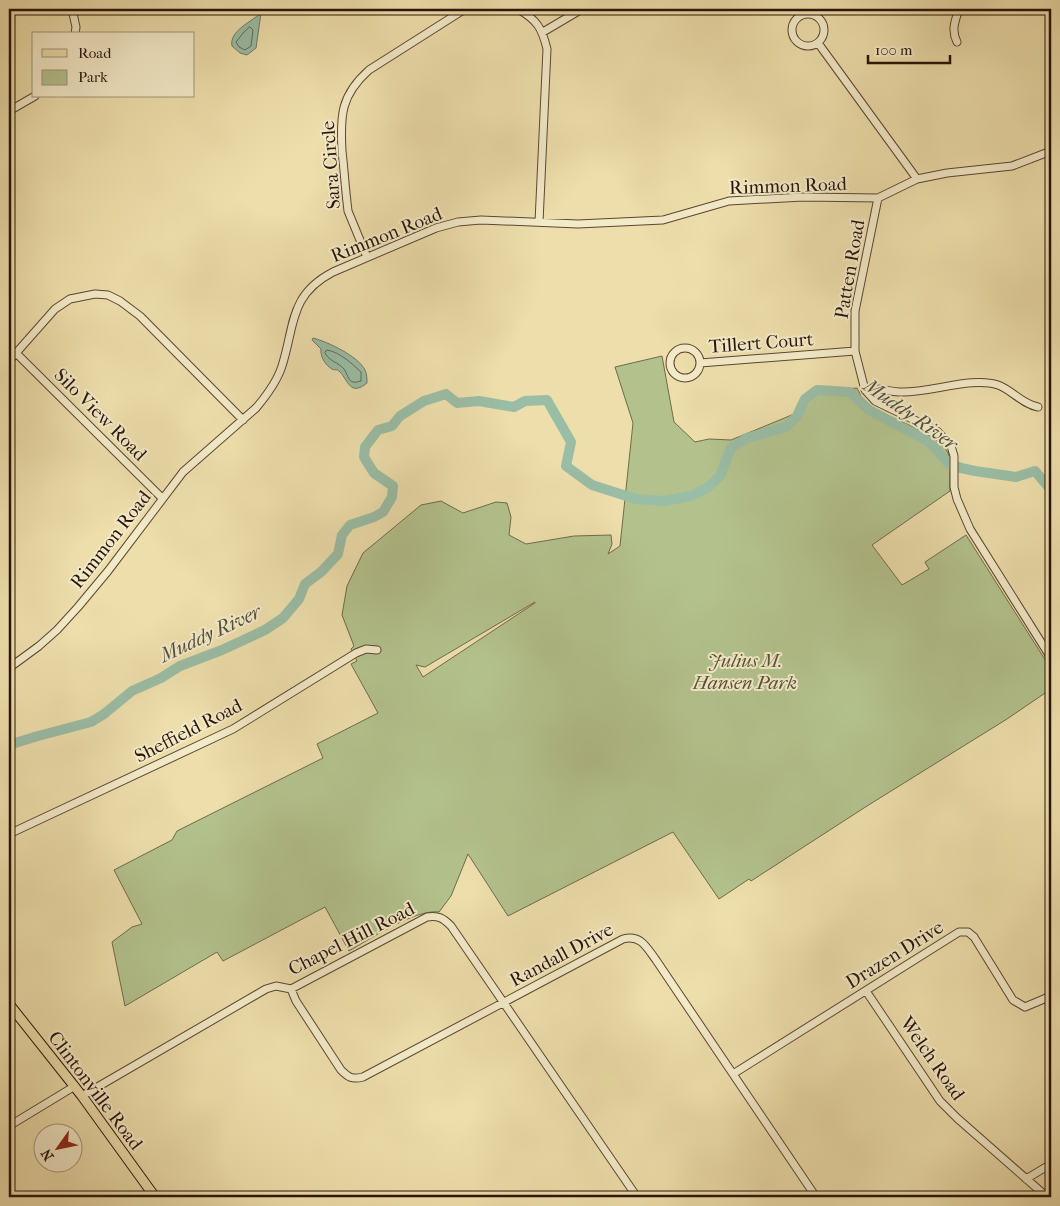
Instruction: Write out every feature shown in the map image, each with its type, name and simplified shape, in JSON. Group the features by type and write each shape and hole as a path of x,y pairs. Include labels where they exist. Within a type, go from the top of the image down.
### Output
{"main road":[{"name":"Clintonville Road","path":"9,1004 82,1096 155,1197"}],"street":[{"path":"72,9 75,32"},
{"name":"Sara Circle","path":"367,257 346,202 340,126 344,102 358,80 369,70 465,9"},
{"path":"518,9 536,23 543,32 547,49 548,64 539,222"},
{"path":"543,32 582,9"},
{"path":"957,42 953,27 959,9"},
{"path":"804,14 811,14 821,20 824,26 824,33 818,43 807,46 796,41 792,29 798,17 804,14"},
{"path":"818,43 917,179"},
{"path":"9,111 32,98"},
{"name":"Rimmon Road","path":"9,668 39,646 78,607 108,571 183,472 256,408 276,382 282,366 294,315 300,301 309,288 322,278 436,228 458,222 481,220 578,224 663,220 729,202 803,197 878,198 917,179 947,173 1012,166 1051,152"},
{"name":"Patten Road","path":"865,390 854,351 855,312 878,198"},
{"path":"9,361 55,309 70,299 95,294 108,295 120,300 140,316 243,420"},
{"name":"Tillert Court","path":"682,348 688,348 696,353 700,363 698,372 685,379 676,376 670,368 674,353 682,348"},
{"name":"Tillert Court","path":"700,363 854,351"},
{"name":"Silo View Road","path":"16,354 162,498"},
{"path":"865,390 877,388 899,392 919,391 978,383 996,385 1008,390 1030,406 1038,407"},
{"path":"865,390 875,401 937,431 951,446 954,456 957,499 970,529 1051,658"},
{"name":"Sheffield Road","path":"9,834 233,729 356,653 366,649 377,650"},
{"name":"Chapel Hill Road","path":"82,1096 266,989 276,986 290,988 427,917 436,916 451,926 637,1197"},
{"name":"Drazen Drive","path":"733,1074 959,932 968,932 974,937 1013,1000 1025,1006 1051,996"},
{"name":"Randall Drive","path":"290,988 296,1001 341,1070 347,1076 355,1079 363,1077 624,939 637,939 646,946 816,1197"},
{"name":"Welch Road","path":"866,990 940,1101 956,1118 1047,1197"},
{"path":"9,1126 74,1086"},
{"path":"1026,1179 1051,1164"}],"green space":[{"name":"Julius M. Hansen Park","path":"662,356 674,422 695,442 709,439 731,440 787,417 798,412 812,392 857,388 863,400 869,406 935,439 948,453 950,491 872,545 902,585 929,569 925,562 966,535 1051,669 1051,689 1007,719 751,881 749,879 719,899 673,832 508,916 468,854 451,896 439,912 429,912 406,920 349,951 325,907 223,961 217,952 125,1006 112,942 132,927 142,924 114,870 172,840 177,831 323,758 317,744 378,713 351,664 357,661 351,649 354,646 342,615 347,586 363,553 421,505 441,501 463,513 496,502 507,503 511,517 509,535 526,544 574,536 611,535 612,544 608,554 620,546 633,423 615,367","holes":["535,603 423,677 416,665 425,667"]}],"water":[{"path":"261,13 256,48 247,55 240,53 232,46 234,36 237,31"},
{"path":"313,338 334,346 356,360 365,370 367,383 357,388 350,386 338,370 332,369 325,363 321,355 321,349 312,340"}],"waterway":[{"name":"Muddy River","path":"9,747 15,743 91,722 132,691 161,678 180,666 222,650 265,630 283,618 299,599 305,584 321,572 338,554 342,535 350,525 383,512 392,497 393,486 374,473 364,457 365,447 378,430 392,426 400,416 424,401 446,394 457,403 479,401 514,407 525,401 547,400 571,442 566,466 592,485 636,499 664,501 691,496 707,488 720,476 731,448 747,438 786,427 797,416 805,399 817,390 850,392 869,410 928,441 948,463 975,471 1016,477 1035,471 1051,490"}]}
